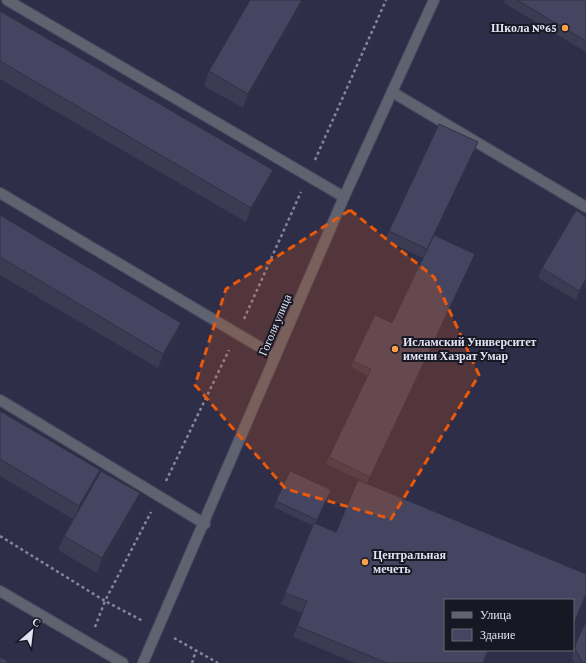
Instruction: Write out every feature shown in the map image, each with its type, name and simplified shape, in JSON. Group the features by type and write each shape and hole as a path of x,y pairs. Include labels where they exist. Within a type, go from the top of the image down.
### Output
{"street":[{"path":"7,0 344,197"},
{"name":"Гоголя улица","path":"143,663 205,524 275,356 344,197 387,107 392,92 434,0"},
{"path":"392,92 586,207"},
{"path":"0,193 275,356"},
{"path":"0,400 205,524"},
{"path":"0,591 123,663"}],"path":[{"path":"192,663 196,650"}],"highlighted area":[{"path":"350,210 434,277 479,375 391,519 286,489 195,385 226,289"}],"building":[{"path":"250,0 302,0 248,94 209,71"},
{"name":"Школа №65","path":"517,0 586,0 586,41"},
{"path":"0,11 273,170 251,208 0,61"},
{"path":"439,124 478,142 427,249 389,231"},
{"path":"576,210 586,217 586,279 579,291 542,268"},
{"path":"0,215 181,323 163,354 0,257"},
{"name":"Исламский Университет имени Хазрат Умар","path":"434,235 475,254 370,477 329,457 371,369 353,361 375,315 392,323"},
{"path":"0,411 100,470 79,506 0,459"},
{"path":"101,471 140,493 102,558 64,536"},
{"path":"290,471 331,490 317,520 276,501"},
{"path":"358,480 586,574 586,594 574,624 574,599 444,599 444,651 488,651 483,663 387,663 297,626 307,601 285,593 314,523 336,532"},
{"path":"586,621 586,663 583,663 575,649 576,643"},
{"path":"0,657 10,663 0,663"}],"place":[{"name":"Школа №65","path":"565,28"},
{"name":"Исламский Университет имени Хазрат Умар","path":"395,349"},
{"name":"Центральная мечеть","path":"365,562"}]}
